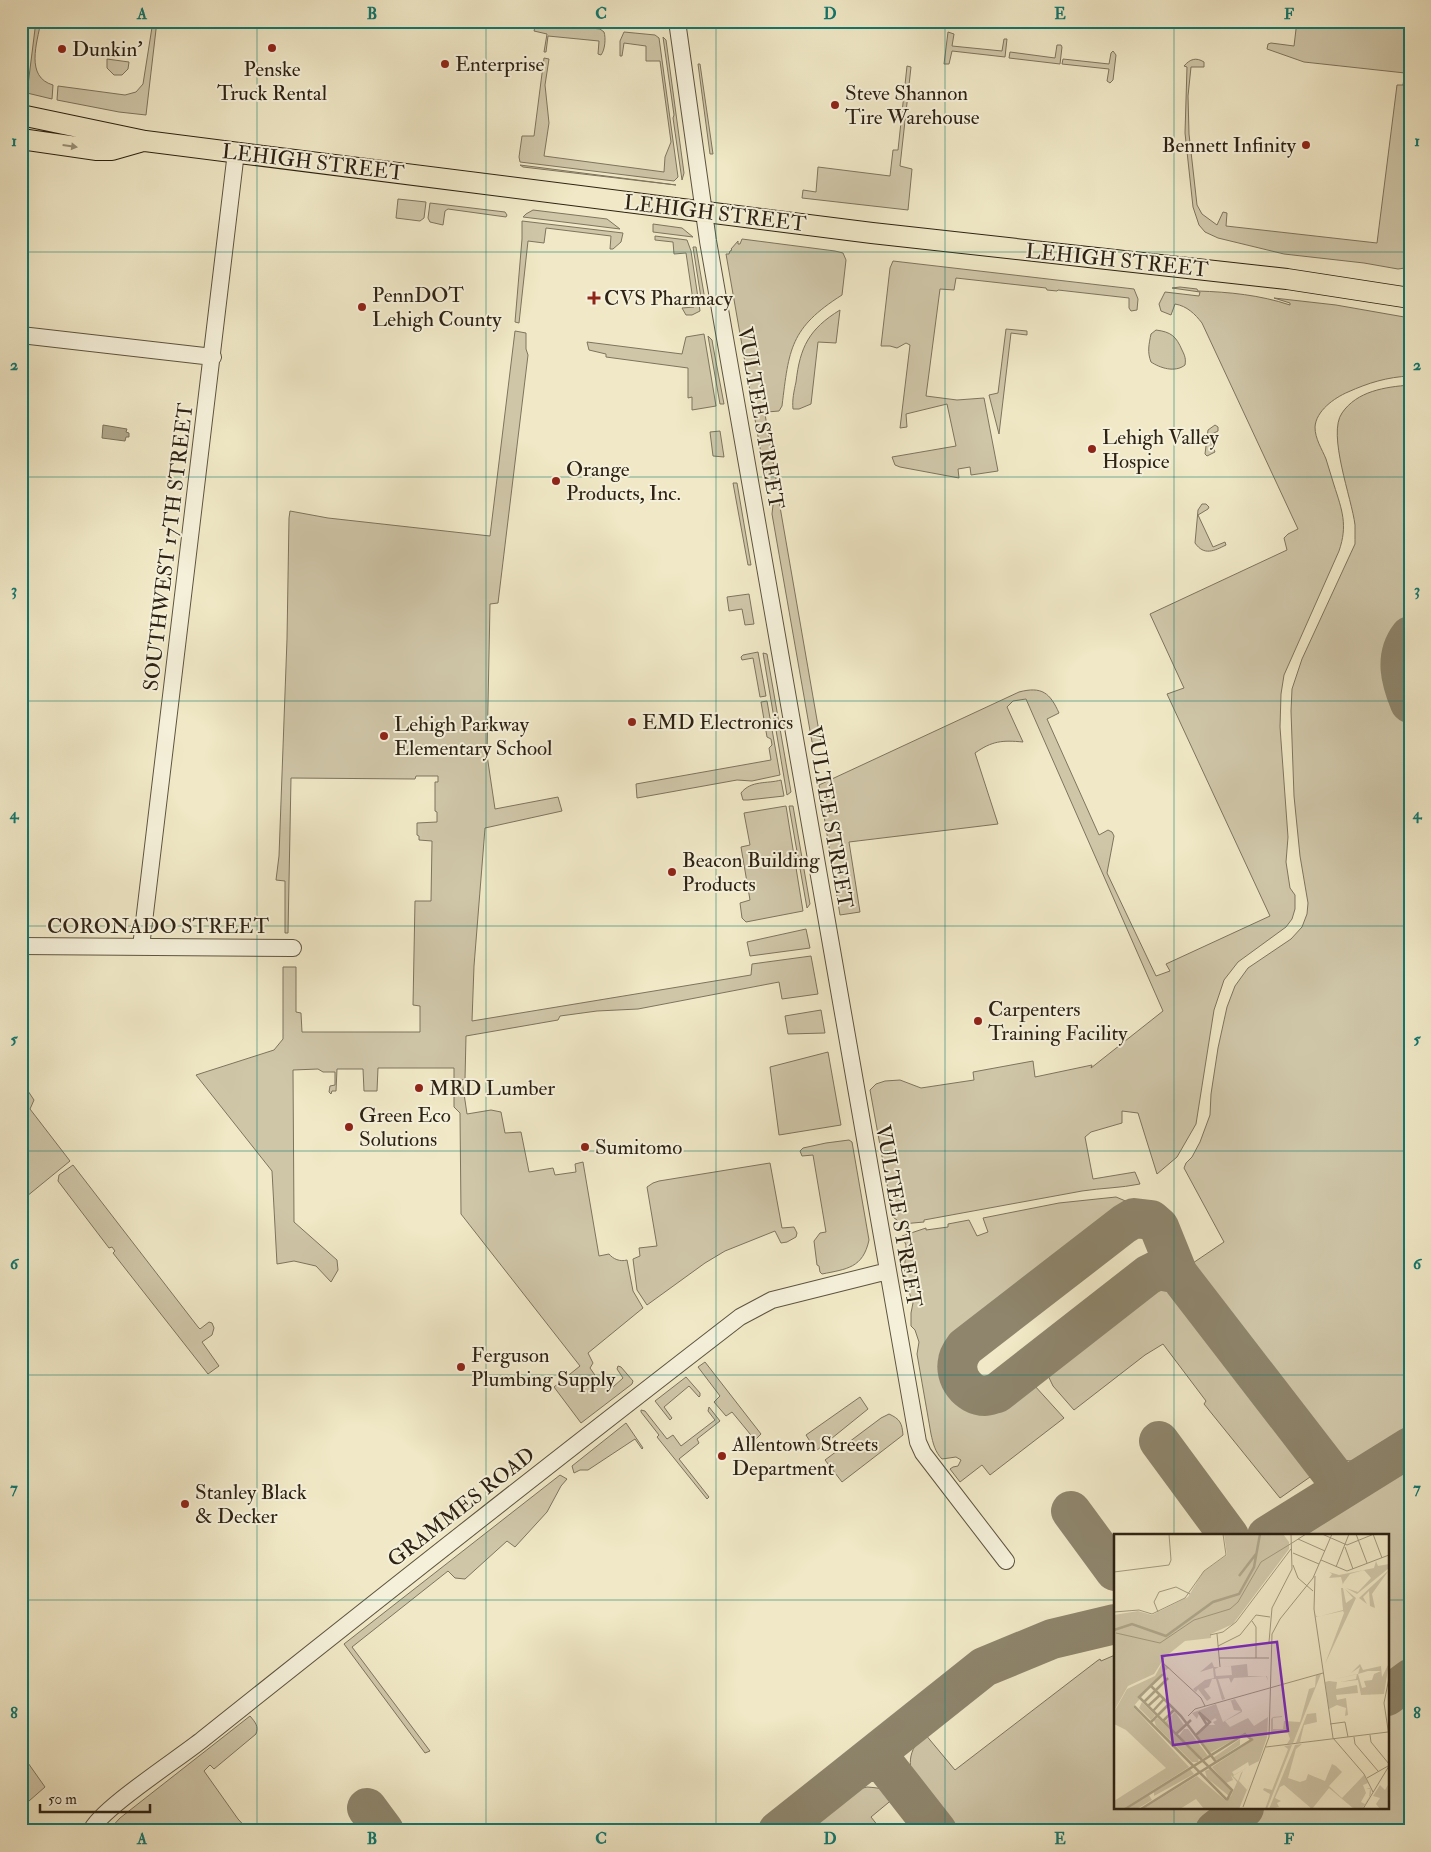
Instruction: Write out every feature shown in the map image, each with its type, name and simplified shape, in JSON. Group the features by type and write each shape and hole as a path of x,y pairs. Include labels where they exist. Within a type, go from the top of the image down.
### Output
{"main road":[{"name":"LEHIGH STREET","path":"21,115 145,141 872,233 1286,279 1410,298"},
{"path":"21,139 97,150 112,150 145,141"}],"street":[{"name":"VULTEE STREET","path":"677,21 703,212 918,1442 923,1453 1006,1561"},
{"name":"SOUTHWEST 17TH STREET","path":"141,947 236,152"},
{"path":"21,335 212,357"},
{"name":"CORONADO STREET","path":"21,946 294,948"},
{"name":"GRAMMES ROAD","path":"90,1831 93,1824 123,1799 183,1756 473,1524 740,1317 758,1306 779,1298 888,1271"}],"shaded area":[{"path":"36,21 41,21 35,58 36,67 44,81 53,85 52,99 27,93"},
{"path":"153,21 157,21 146,115 119,112 57,100 58,86 125,95 136,92 143,84"},
{"path":"1297,21 1410,21 1410,270 1284,254 1218,238 1205,232 1199,225 1193,207 1185,133 1187,67 1184,66 1191,60 1196,59 1204,62 1204,67 1191,67 1188,96 1189,134 1197,205 1202,214 1217,225 1223,212 1227,213 1226,226 1377,243 1397,85 1403,85 1405,73 1304,62 1267,49 1268,44 1271,43 1294,46"},
{"path":"539,22 600,29 604,32 605,37 601,55 598,54 599,41 548,36 546,52 544,52 547,34 534,31"},
{"path":"624,32 655,35 659,38 678,177 674,181 520,162 522,136 534,136 544,58 549,59 545,85 549,123 544,156 664,172 665,157 671,142 660,61 646,61 646,46 624,43 622,56 620,56 620,41"},
{"path":"948,32 954,34 952,46 1002,51 1004,39 1007,39 1005,57 952,51 949,64 944,64"},
{"path":"663,37 666,40 684,173 682,180 673,118"},
{"path":"1057,45 1062,47 1060,64 1009,58 1010,52 1055,58"},
{"path":"1113,51 1116,55 1113,80 1110,83 1107,81 1109,69 1062,64 1063,59 1109,64"},
{"path":"107,59 129,62 128,69 122,75 114,75 107,68"},
{"path":"698,64 700,64 713,154 710,154"},
{"path":"907,66 911,67 900,166 912,169 908,210 802,198 803,190 816,192 818,167 890,176 893,150 898,150"},
{"path":"520,165 676,185 523,167"},
{"path":"398,199 426,202 424,218 420,221 396,218"},
{"path":"430,203 505,212 507,215 506,217 448,209 445,211 443,225 430,222 428,218"},
{"path":"533,210 607,219 620,229 523,217"},
{"path":"522,221 623,233 621,242 613,249 610,249 611,236 546,228 544,243 528,241 519,323 515,322"},
{"path":"653,224 682,228 693,237 653,232"},
{"path":"655,236 687,240 691,251 700,311 692,315 686,315 682,308 694,307 686,253 674,254 673,242 655,240"},
{"path":"742,239 835,251 843,253 846,260 842,295 812,318 802,330 790,355 782,406 779,411 767,412 765,414 777,487 770,486 766,482 726,254 729,254 738,241 738,244 740,244"},
{"path":"693,247 696,247 704,294 702,304"},
{"path":"893,261 1134,289 1138,299 1137,310 1131,311 1129,308 1129,298 956,278 954,290 940,289 926,396 957,400 984,398 998,471 971,475 970,467 958,469 959,478 900,467 895,465 892,457 956,446 947,404 906,414 907,427 900,428 910,345 906,343 897,348 881,346 890,268"},
{"path":"1172,288 1197,289 1198,291 1256,296 1290,305 1290,303 1274,298 1336,305 1410,318 1410,376 1378,381 1343,395 1332,401 1322,410 1316,421 1316,436 1326,459 1343,518 1343,533 1339,551 1284,675 1281,694 1280,727 1288,837 1286,862 1290,888 1295,895 1295,909 1292,919 1286,927 1238,962 1224,980 1214,1010 1196,1124 1177,1157 1157,1174 1138,1113 1122,1111 1122,1123 1091,1132 1085,1137 1093,1179 1135,1172 1140,1184 1082,1191 924,1220 924,1222 902,1224 893,1217 870,1090 876,1084 900,1080 921,1088 974,1080 973,1072 1033,1061 1035,1077 1092,1065 1091,1068 1163,1011 1026,699 1013,701 1007,707 1023,742 998,742 975,753 998,824 849,842 860,912 840,915 819,785 1019,692 1027,690 1039,691 1052,700 1059,713 1047,719 1099,835 1108,830 1114,836 1107,873 1156,976 1170,971 1166,964 1270,916 1167,694 1184,688 1150,614 1287,550 1284,538 1298,529 1202,323 1190,311 1179,305 1175,304 1171,315 1161,311 1159,304 1165,292 1199,296 1200,292"},
{"path":"840,310 836,343 818,342 811,404 799,409 793,409 793,396 800,359 808,340 821,324"},
{"path":"1006,329 1027,331 1027,335 1011,333 999,434 989,395 998,393"},
{"path":"1156,330 1166,332 1175,338 1185,356 1185,365 1177,369 1168,369 1151,362 1149,351 1151,334"},
{"path":"515,331 526,333 528,355 498,603 490,604 487,755 495,809 558,797 562,811 485,828 474,966 472,1021 751,975 752,964 811,956 818,994 782,999 779,982 638,1009 597,1011 560,1016 558,1020 466,1036 465,1079 462,1080 467,1114 491,1110 501,1112 505,1133 521,1132 529,1172 553,1168 555,1175 576,1172 575,1164 583,1162 599,1256 609,1254 617,1260 627,1260 633,1291 643,1308 588,1353 593,1363 590,1368 599,1381 606,1379 613,1387 623,1378 617,1369 618,1366 633,1381 632,1384 581,1423 554,1387 580,1366 461,1214 460,1113 454,1107 454,1094 457,1093 457,1085 454,1085 454,1068 378,1068 377,1091 364,1091 363,1069 337,1069 336,1091 332,1091 331,1094 329,1092 330,1086 335,1085 335,1072 323,1072 318,1069 293,1070 294,1222 337,1260 338,1270 331,1282 316,1266 294,1261 277,1264 272,1171 196,1075 274,1050 283,1039 283,967 296,967 296,1012 301,1013 302,1032 420,1032 420,1006 413,1005 415,901 431,901 432,841 419,840 417,823 437,822 435,782 438,782 438,776 416,776 415,779 291,778 288,933 285,933 285,881 276,880 279,856 287,639 289,518 290,511 328,518 490,536"},
{"path":"704,334 716,406 692,410 692,397 688,398 688,368 606,357 606,354 589,350 587,342 682,354 686,337"},
{"path":"708,336 712,340 724,404 720,404"},
{"path":"1410,385 1410,618 1398,633 1391,647 1388,674 1396,702 1410,732 1410,1432 1361,1462 1340,1460 1332,1454 1187,1267 1224,1242 1184,1168 1200,1142 1210,1115 1218,1048 1227,1007 1235,986 1248,968 1291,939 1302,927 1307,914 1308,903 1300,856 1294,796 1292,689 1302,659 1355,544 1355,525 1339,451 1338,423 1342,413 1348,406 1364,395 1381,389"},
{"path":"103,425 127,429 126,432 129,433 129,437 126,437 125,441 102,438"},
{"path":"1215,425 1218,427 1218,431 1208,436 1215,452 1207,456 1205,454 1208,430"},
{"path":"720,431 724,457 713,456 710,432"},
{"path":"733,483 737,483 751,565 748,565"},
{"path":"779,501 821,743 820,747 812,742 772,514 773,505"},
{"path":"1202,504 1206,504 1209,507 1198,515 1213,547 1225,542 1226,545 1209,551 1202,550 1195,543 1198,510"},
{"path":"749,594 754,624 745,625 742,609 729,611 727,597"},
{"path":"758,652 766,696 760,697 753,658 742,660 741,657"},
{"path":"763,653 767,654 791,792 787,795"},
{"path":"767,701 780,775 752,781 737,780 637,798 636,784 771,760 769,748 772,745 771,739 767,737 761,702"},
{"path":"781,780 784,796 743,800 741,793 750,786"},
{"path":"786,806 803,911 746,922 742,918 740,903 750,900 741,847 750,845 744,813"},
{"path":"789,806 793,806 810,904 807,908"},
{"path":"806,929 810,948 750,956 747,942"},
{"path":"821,1010 825,1033 788,1034 785,1016"},
{"path":"828,1052 841,1125 779,1135 770,1067"},
{"path":"21,1087 26,1088 34,1100 30,1109 70,1161 21,1201"},
{"path":"849,1140 852,1142 869,1240 863,1256 853,1266 822,1274 817,1265 814,1241 820,1233 826,1232 813,1155 802,1156 800,1151 803,1148"},
{"path":"770,1163 782,1228 794,1227 797,1233 796,1237 781,1243 775,1231 725,1251 705,1263 647,1305 637,1290 633,1259 640,1256 639,1248 657,1246 647,1187 659,1181"},
{"path":"73,1165 198,1327 200,1329 209,1322 212,1323 214,1328 212,1335 202,1342 219,1366 208,1374 113,1253 115,1251 112,1247 109,1248 58,1181 59,1175"},
{"path":"1116,1197 1128,1202 1132,1209 957,1344 951,1354 948,1364 952,1382 978,1414 1031,1374 1034,1385 1064,1418 990,1475 982,1465 960,1482 950,1469 958,1466 961,1460 956,1457 942,1459 936,1450 932,1437 917,1354 919,1342 915,1330 911,1326 913,1303 904,1278 906,1245 902,1236 926,1228 926,1230 948,1227 948,1224 969,1220 977,1236 988,1232 983,1218 1059,1203"},
{"path":"21,1275 28,1292 21,1309"},
{"path":"1160,1284 1171,1286 1183,1294 1312,1463 1313,1472 1310,1477 1280,1498 1204,1404 1206,1401 1163,1344 1145,1355 1074,1410 1053,1386 1043,1365 1141,1287"},
{"path":"705,1362 761,1434 755,1440 732,1412 726,1416 714,1402 720,1396 698,1367"},
{"path":"686,1377 700,1393 700,1396 689,1386 664,1407 672,1418 670,1420 655,1401"},
{"path":"860,1397 868,1409 816,1451 806,1435"},
{"path":"709,1407 720,1421 697,1439 699,1443 679,1459 709,1497 707,1499 657,1437 659,1435 641,1410 645,1411 667,1439 673,1435 681,1446 715,1420 708,1411"},
{"path":"889,1414 900,1422 903,1435 842,1482 825,1460"},
{"path":"626,1423 642,1449 635,1439 588,1470 580,1470 574,1473 572,1466"},
{"path":"1410,1463 1410,1664 1388,1681 1388,1534 1303,1534 1334,1515 1335,1510"},
{"path":"560,1475 567,1479 561,1486 547,1512 515,1547 507,1541 465,1579 455,1578 448,1571 352,1647 430,1751 425,1753 344,1644"},
{"path":"1114,1655 1114,1810 1222,1810 1196,1831 952,1831 924,1797 911,1772 911,1759 915,1746 925,1734 955,1770 1097,1661 1100,1659 1101,1661"},
{"path":"1410,1694 1410,1831 1235,1831 1261,1810 1388,1810 1388,1711"},
{"path":"250,1716 257,1726 256,1734 214,1769 210,1765 204,1771 238,1819 249,1831 108,1831 120,1818"},
{"path":"21,1753 45,1787 21,1808"},
{"path":"867,1787 886,1790 894,1798 871,1817 882,1831 810,1831 820,1817 835,1803 859,1789"}],"taxiway":[{"path":"1410,636 1402,652 1401,661 1402,678 1410,703"},
{"path":"1178,1274 1158,1270 1148,1275 997,1393 986,1396 973,1393 960,1379 957,1367 958,1359 965,1347 1124,1224 1134,1218 1151,1220 1159,1227 1178,1274 1343,1488"},
{"path":"1159,1441 1228,1534"},
{"path":"1270,1534 1410,1447"},
{"path":"1071,1511 1114,1570"},
{"path":"778,1831 984,1667 1052,1639 1114,1624"},
{"path":"1388,1695 1410,1679"},
{"path":"876,1753 937,1831"},
{"path":"367,1808 384,1831"},
{"path":"1215,1831 1241,1810"}],"place":[{"name":"Penske Truck Rental","path":"272,48"},
{"name":"Dunkin'","path":"62,49"},
{"name":"Enterprise","path":"445,64"},
{"name":"Steve Shannon Tire Warehouse","path":"835,105"},
{"name":"Bennett Infinity","path":"1306,145"},
{"name":"CVS Pharmacy","path":"594,298"},
{"name":"PennDOT Lehigh County","path":"362,307"},
{"name":"Lehigh Valley Hospice","path":"1092,449"},
{"name":"Orange Products, Inc.","path":"556,481"},
{"name":"EMD Electronics","path":"632,722"},
{"name":"Lehigh Parkway Elementary School","path":"384,736"},
{"name":"Beacon Building Products","path":"672,872"},
{"name":"Carpenters Training Facility","path":"978,1021"},
{"name":"MRD Lumber","path":"419,1088"},
{"name":"Green Eco Solutions","path":"349,1127"},
{"name":"Sumitomo","path":"585,1147"},
{"name":"Ferguson Plumbing Supply","path":"461,1367"},
{"name":"Allentown Streets Department","path":"722,1456"},
{"name":"Stanley Black & Decker","path":"185,1504"}]}
